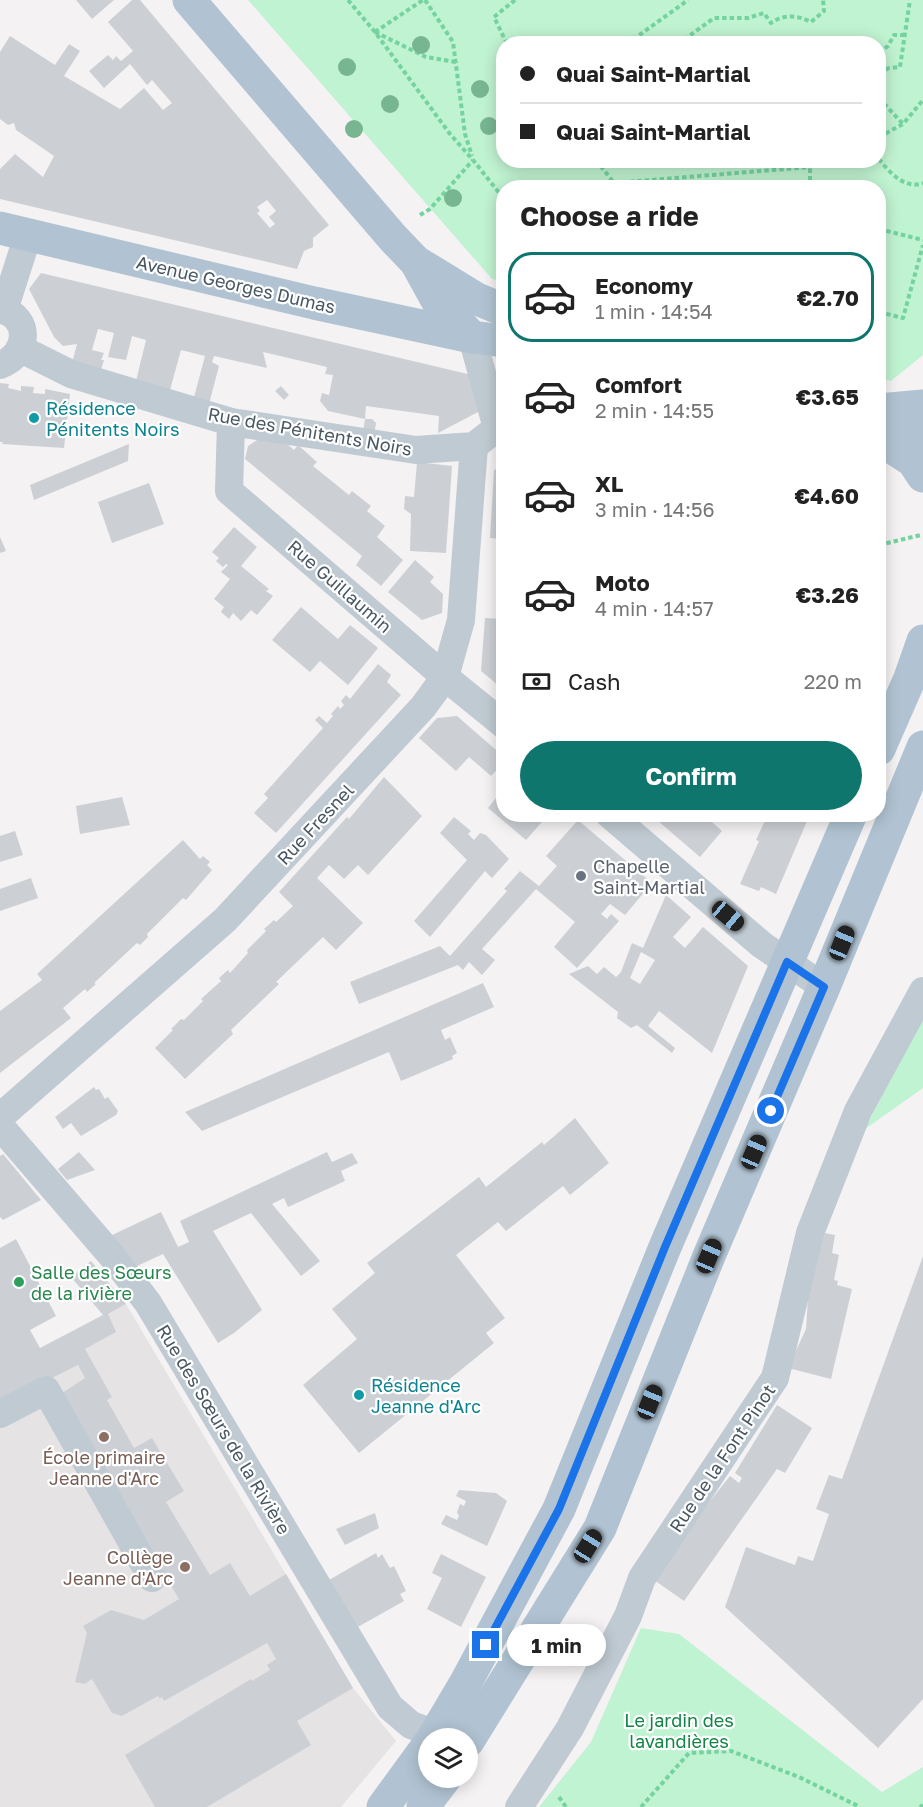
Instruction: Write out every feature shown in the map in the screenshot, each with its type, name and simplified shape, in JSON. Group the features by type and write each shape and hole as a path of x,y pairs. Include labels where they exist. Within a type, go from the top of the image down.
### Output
{"main road":[{"path":"189,0 416,262 438,302 488,339"},
{"name":"Avenue Georges Dumas","path":"14,231 314,303 488,339"},
{"path":"416,262 477,299 496,307"},
{"path":"886,409 923,406"},
{"path":"886,426 923,435"},
{"path":"886,444 913,461 923,476"},
{"path":"886,733 923,641"},
{"path":"476,1728 600,1528 709,1256 923,747"},
{"path":"439,1728 559,1509 665,1247 848,822"},
{"path":"383,1807 418,1759"},
{"path":"423,1807 437,1788"}],"street":[{"path":"10,357 22,330 18,321 2,309 14,231"},
{"path":"474,446 496,428 488,339"},
{"name":"Rue des Pénitents Noirs","path":"10,357 231,422 416,450 474,446"},
{"name":"Rue Guillaumin","path":"231,422 229,491 496,718"},
{"name":"Rue Fresnel","path":"0,1117 225,920 423,707 445,677 461,620 474,446"},
{"path":"618,822 762,945 824,987"},
{"name":"Rue de la Font Pinot","path":"519,1807 570,1728 628,1616 642,1578 775,1378 810,1233 858,1112 923,991"},
{"name":"Rue des Sœurs de la Rivière","path":"0,1126 112,1256 148,1303 390,1707 418,1729"},
{"path":"0,1414 46,1390 152,1578"}],"path":[{"path":"348,0 375,32 450,134 496,190"},
{"path":"375,32 424,0 453,42 465,134 473,160"},
{"path":"503,36 494,17 515,0"},
{"path":"638,36 688,0"},
{"path":"689,36 714,18 748,18 764,13 771,23 777,19 792,16 800,16 811,22 824,11 823,0"},
{"path":"886,70 900,67 910,0"},
{"path":"375,32 426,57 456,62"},
{"path":"886,48 894,35 905,35"},
{"path":"886,133 903,124 923,100"},
{"path":"886,106 903,124"},
{"path":"420,215 430,209 473,160"},
{"path":"602,168 612,180"},
{"path":"651,180 798,168"},
{"path":"886,168 906,184 923,183"},
{"path":"886,231 923,240"},
{"path":"886,314 903,318 923,245"},
{"path":"886,543 921,535"},
{"path":"641,1807 689,1753 731,1751 799,1777 860,1807"}],"shaded area":[{"path":"126,1304 353,1688 396,1741 341,1807 0,1807 0,1369"}],"green space":[{"path":"248,0 923,0 923,355 891,381 886,380 886,180 496,180 496,280 492,279"},
{"path":"923,1017 923,1088 865,1129"},
{"name":"Le jardin des lavandières","path":"641,1628 679,1634 882,1792 923,1767 923,1807 539,1807 591,1742"}],"building":[{"path":"76,0 114,0 92,19"},
{"path":"132,0 140,0 329,225 313,238 313,247 304,251 297,269 0,199 0,169 15,154 43,177 54,156 16,130 14,123 8,125 0,119 0,52 10,36 55,65 69,44 80,51 64,76 120,109 144,88 163,110 172,103 152,80 147,85 130,64 104,88 89,71 108,55 113,60 116,56 121,61 133,51 108,22","holes":["267,200 276,211 269,217 275,224 270,228 257,213 260,211 257,207"]},
{"path":"41,273 472,375 480,411 438,433 439,416 366,406 365,419 328,411 320,401 322,393 329,395 333,375 325,374 327,367 263,352 267,368 214,356 212,362 219,366 209,404 193,401 205,356 181,350 170,390 135,385 146,340 132,336 126,360 108,357 114,333 98,329 92,350 104,353 100,373 72,363 77,344 63,346 54,337 29,289"},
{"name":"Résidence Pénitents Noirs","path":"0,383 9,384 8,388 21,391 21,386 34,387 33,393 45,394 45,389 70,394 64,448 2,444 3,442 0,442"},
{"path":"281,386 289,395 284,400 275,391"},
{"path":"365,419 372,419 376,423 374,436 363,432"},
{"path":"268,433 277,435 294,450 298,445 317,462 313,466 349,495 352,491 371,506 367,511 385,526 377,537 403,560 381,586 356,565 362,556 245,459 248,446"},
{"path":"129,444 128,461 34,500 30,485"},
{"path":"417,462 452,466 446,553 410,551 411,514 404,509 405,496 414,497"},
{"path":"496,469 496,538 490,538 494,470"},
{"path":"149,483 164,524 112,543 98,502"},
{"path":"234,527 257,547 241,566 269,589 266,591 273,596 257,615 251,610 241,621 233,613 229,619 221,612 224,607 214,599 230,579 221,572 228,565 223,567 216,561 219,558 212,552"},
{"path":"0,537 6,551 0,553"},
{"path":"415,560 434,577 430,582 443,594 442,613 422,620 388,592"},
{"path":"301,607 338,639 350,625 378,648 348,685 320,661 310,672 272,640"},
{"path":"485,618 496,619 496,683 481,671"},
{"path":"378,664 391,675 387,682 401,695 276,833 254,813 268,798 264,794 323,728 315,720 319,716 327,723 338,706 340,709 344,705 341,701 346,695 350,699"},
{"path":"457,716 496,750 496,771 491,776 469,757 456,771 419,738 437,718"},
{"path":"384,777 422,816 368,875 358,865 344,879 329,865 317,878 363,923 336,950 323,937 231,1030 233,1034 185,1079 155,1048 181,1019 184,1020 203,1001 201,999 221,981 219,978 228,970 230,973 248,953 247,950 266,931 264,929 274,920 276,922 293,906 279,892 347,817 349,819"},
{"path":"122,797 130,825 80,834 76,806"},
{"path":"496,798 496,815 488,808"},
{"path":"454,817 471,831 468,834 474,840 480,833 486,835 509,859 492,878 485,871 430,937 414,921 467,860 440,833"},
{"path":"505,822 542,822 526,840"},
{"path":"576,822 580,822 652,883 625,915 610,904 601,914 607,919 611,914 619,921 577,968 554,947 575,922 536,889 482,949 495,960 482,975 469,962 463,970 458,965 359,1004 350,982 440,946 450,956 507,891 504,889 520,871 539,886 557,866 546,856"},
{"path":"659,822 712,822 722,831 700,857"},
{"path":"764,822 807,822 776,894 761,887 759,891 740,884 759,841 756,840"},
{"path":"15,831 23,855 0,862 0,836"},
{"path":"183,840 200,859 203,856 210,862 207,865 212,870 186,900 183,898 147,934 148,937 140,945 137,943 87,992 85,989 63,1008 71,1018 0,1073 0,1011 42,980 37,974"},
{"path":"31,878 38,898 0,911 0,889"},
{"path":"666,895 691,917 673,937 685,948 703,927 748,966 712,1053 659,1011 648,1026 675,1048 672,1053 637,1025 631,1028 617,1018 618,1012 569,974 588,966 597,974 604,967 616,977 621,972 632,943 643,948","holes":["641,952 655,960 640,984 630,978"]},
{"path":"483,983 494,1007 441,1030 445,1040 450,1037 457,1053 452,1056 453,1059 401,1081 389,1052 202,1131 185,1112"},
{"path":"94,1087 96,1090 99,1089 105,1099 108,1097 118,1111 116,1115 81,1136 71,1123 63,1129 55,1117"},
{"path":"575,1118 609,1163 570,1195 563,1186 506,1231 498,1222 456,1255 505,1318 486,1333 494,1343 359,1453 303,1385 357,1339 332,1309 375,1273 367,1263 479,1177 486,1187 542,1142 544,1145"},
{"path":"79,1152 95,1170 67,1180 58,1169"},
{"path":"327,1152 332,1162 352,1153 358,1163 341,1171 345,1181 288,1207 284,1198 272,1204 320,1261 301,1276 251,1213 213,1231 262,1310 218,1343 163,1254 137,1266 112,1235 161,1212 178,1247 189,1242 180,1221"},
{"path":"3,1154 41,1200 3,1220 0,1217 0,1156"},
{"path":"819,1232 835,1235 832,1253 839,1255 834,1280 838,1281 837,1285 852,1289 831,1379 788,1368 806,1329 809,1283"},
{"path":"16,1239 56,1316 30,1330 40,1348 103,1315 71,1277 91,1261 126,1304 108,1314 116,1332 85,1349 112,1397 107,1400 134,1448 152,1438 184,1491 166,1502 210,1575 230,1563 250,1596 286,1574 353,1688 297,1721 311,1745 207,1807 155,1807 125,1755 251,1679 252,1681 270,1670 267,1665 276,1659 267,1643 164,1701 158,1696 122,1716 112,1713 92,1679 85,1684 75,1682 87,1633 83,1626 111,1610 144,1620 179,1599 59,1395 85,1378 78,1365 0,1404 0,1248"},
{"path":"923,1256 923,1699 878,1748 725,1607 746,1547 795,1565 798,1556 813,1561 829,1514 816,1509 829,1475 842,1479"},
{"path":"777,1405 812,1428 785,1473 777,1469 684,1601 654,1580 699,1515 730,1476 739,1483 742,1478 735,1473"},
{"path":"459,1490 496,1493 507,1501 487,1546 441,1524 446,1515 457,1520 460,1504 464,1506 466,1501 456,1496"},
{"path":"375,1513 379,1528 345,1545 336,1529"},
{"path":"376,1553 378,1558 382,1554 390,1568 394,1566 406,1591 400,1594 404,1601 356,1628 329,1580"},
{"path":"441,1554 486,1577 461,1627 427,1609 442,1578 432,1573"}],"place":[{"name":"Résidence Pénitents Noirs","path":"34,418"},
{"name":"Chapelle Saint-Martial","path":"581,876"},
{"name":"Salle des Sœurs de la rivière","path":"19,1282"},
{"name":"Résidence Jeanne d'Arc","path":"359,1395"},
{"name":"École primaire Jeanne d'Arc","path":"104,1437"},
{"name":"Collège Jeanne d'Arc","path":"185,1567"}],"route":[{"path":"486,1645 559,1509 665,1247 787,962 824,987 771,1111"}]}
